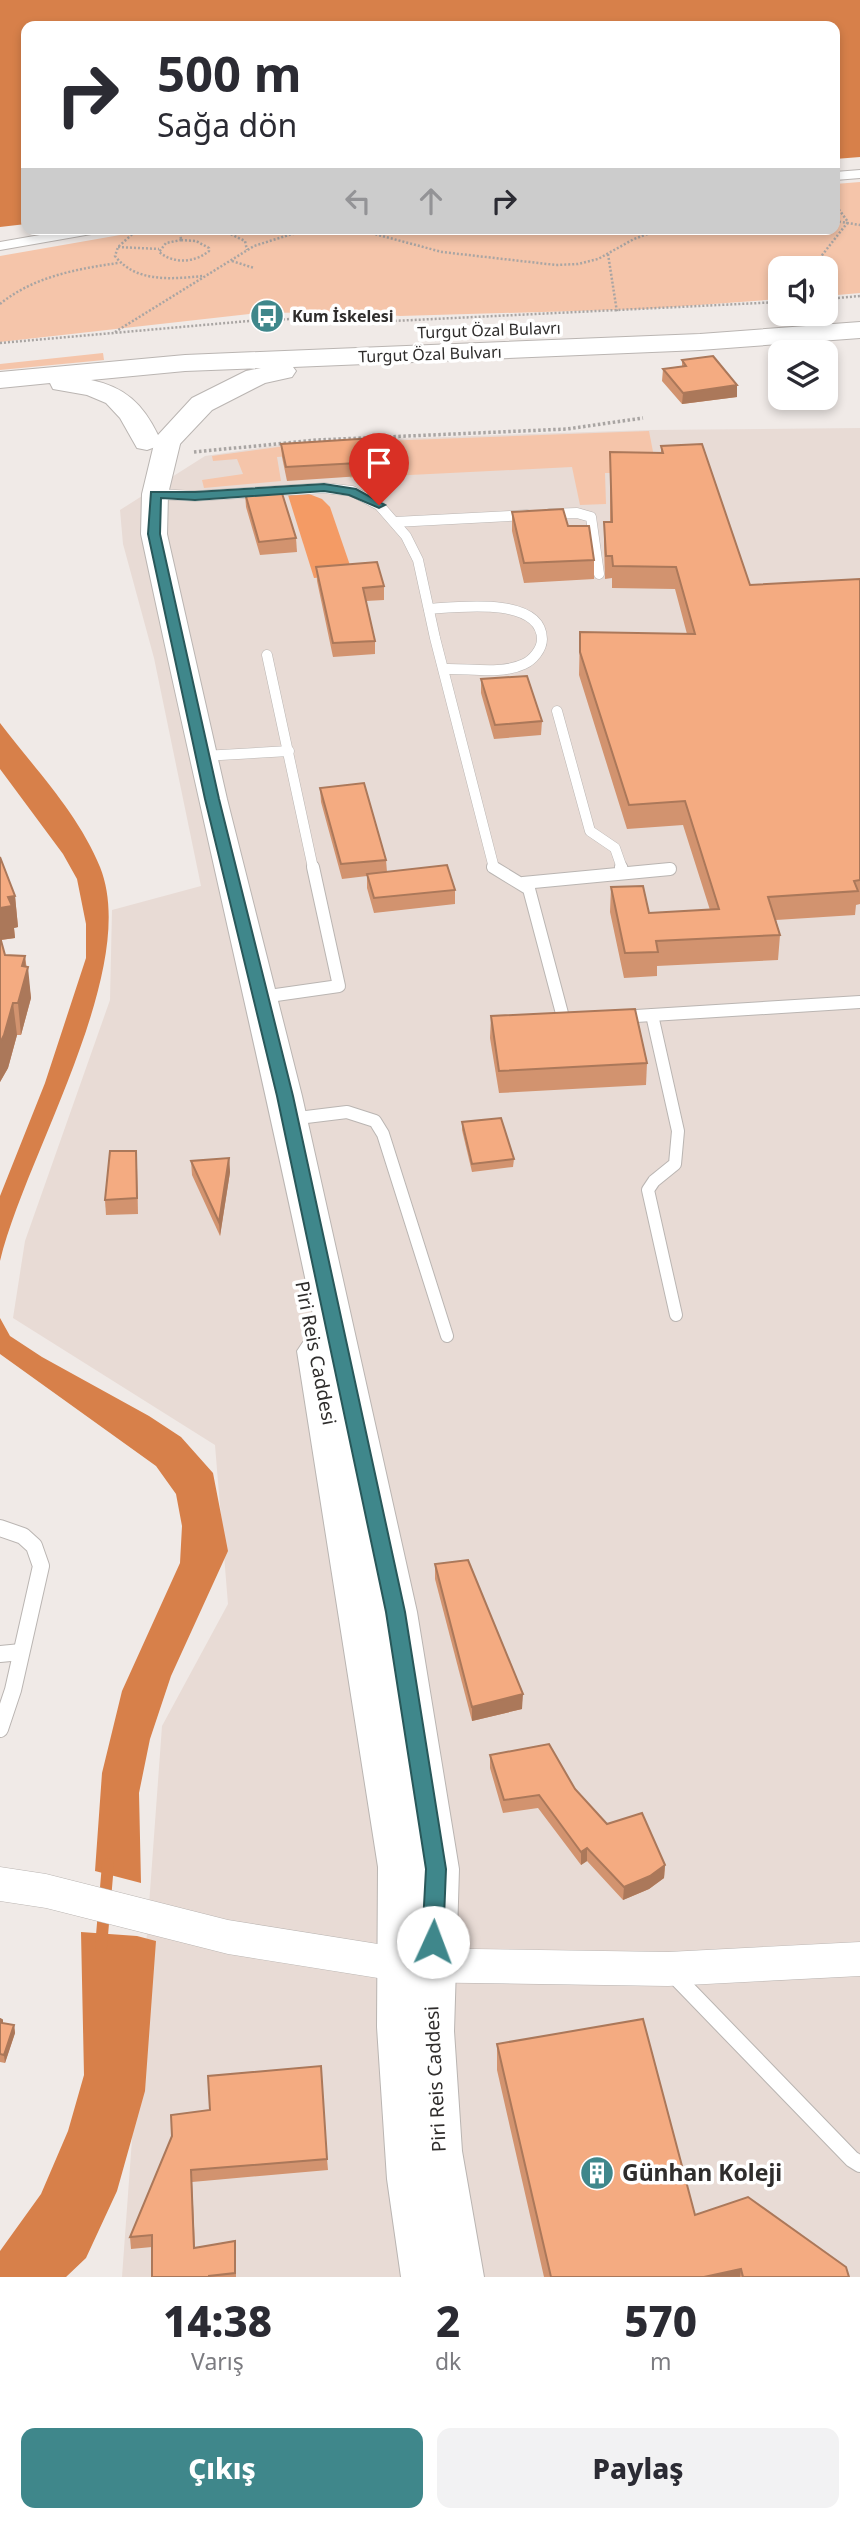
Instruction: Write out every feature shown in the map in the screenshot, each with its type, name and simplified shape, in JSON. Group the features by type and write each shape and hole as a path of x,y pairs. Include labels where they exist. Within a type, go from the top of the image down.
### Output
{"highway":[{"path":"838,319 860,310"},
{"name":"Turgut Özal Bulavrı","path":"104,339 183,351 768,316"},
{"name":"Turgut Özal Bulvarı","path":"838,325 860,331"},
{"name":"Turgut Özal Bulvarı","path":"183,351 358,357 700,342 803,326"},
{"path":"2,372 47,351"},
{"path":"2,372 153,365 183,351"},
{"path":"160,447 183,351"},
{"path":"160,447 202,404 256,377 358,357"},
{"path":"153,365 152,407 160,447"},
{"path":"2,372 76,385 111,395 133,412 160,447"}],"main road":[{"name":"Piri Reis Caddesi","path":"160,447 154,534 203,756 290,1119 398,1625 436,1869 417,1966 401,2027 411,2166 426,2277"},
{"name":"Piri Reis Caddesi","path":"160,447 132,537 165,657 207,848 229,924 320,1368 417,1966 430,2031 437,2151 459,2277"}],"street":[{"path":"840,176 860,174"},
{"path":"0,246 63,235"},
{"path":"0,1884 46,1891 228,1937 417,1966 668,1969 860,1959"}],"lane":[{"path":"155,494 195,496 299,488 340,489 364,496 379,505 406,536 418,560 494,869 523,883 529,889 564,1020 860,1002"},
{"path":"395,522 577,513 586,515 591,517 594,523 599,574"},
{"path":"429,609 492,607 528,614 538,624 542,639 537,654 524,664 444,669"},
{"path":"261,997 338,986 267,655"},
{"path":"557,711 590,831 615,848 623,873"},
{"path":"203,756 289,751"},
{"path":"523,883 670,869"},
{"path":"652,1015 678,1131 675,1164 654,1181 648,1190 676,1315"},
{"path":"290,1119 347,1112 376,1121 383,1134 447,1336"},
{"path":"0,1528 23,1536 34,1546 41,1566 0,1729"},
{"path":"0,1654 21,1652"},
{"path":"668,1969 852,2159 860,2164"}],"path":[{"path":"840,211 848,222"},
{"path":"840,221 860,225"},
{"path":"840,232 848,222"},
{"path":"131,235 118,247 115,256 118,263 131,271 150,277 206,275"},
{"path":"181,235 181,240"},
{"path":"232,235 245,241 247,250"},
{"path":"104,339 247,250 288,235"},
{"path":"381,235 479,258 567,265 598,259 645,235"},
{"path":"821,256 838,235"},
{"path":"118,247 159,249 166,243 181,240 202,243 209,251 202,257 180,261 161,256 159,249"},
{"path":"608,254 617,313"},
{"path":"231,260 254,268"},
{"path":"0,304 23,288 91,267 118,263"},
{"path":"838,298 860,296"},
{"path":"0,343 104,339 260,320 357,317 394,321 617,313 768,303"},
{"path":"160,447 534,433 596,428 643,418"}],"shaded area":[{"path":"0,0 860,0 860,157 840,159 840,21 21,21 21,225 0,227"},
{"path":"860,182 860,293 838,295 838,256 768,256 768,300 645,309 400,316 354,312 258,313 0,342 0,256 120,235 840,235 840,184"},
{"path":"103,353 104,360 0,370 0,364"},
{"path":"860,428 860,2277 122,2277 162,1726 228,1604 215,1445 13,1318 25,1241 110,1000 112,910 201,886 154,658 123,544 120,510 205,456 300,442 649,430"},
{"path":"649,431 661,493 647,473 605,473 606,504 580,505 572,467 350,478 344,452 277,457 281,481 204,488 202,480 243,474 237,459 213,461 212,456 300,444"},
{"path":"309,494 322,499 330,507 353,574 314,578 288,495"},
{"path":"0,723 80,828 100,867 108,909 105,957 93,1009 75,1063 13,1218 0,1261 0,1196 45,1083 86,958 86,924 77,879 63,854 0,769"},
{"path":"0,1318 10,1336 181,1437 213,1473 228,1551 171,1676 150,1739 139,1793 141,1883 95,1871 102,1773 122,1691 180,1563 182,1526 176,1494 156,1466 0,1354"},
{"path":"81,1932 137,1936 156,1941 145,2091 117,2191 86,2258 66,2277 0,2277 0,2251 41,2194 68,2131 84,2075"}],"building":[{"path":"713,356 737,385 683,393 663,369 686,366 682,360"},
{"path":"374,438 376,462 286,467 281,444"},
{"path":"702,444 750,585 860,579 860,880 854,881 858,891 768,897 780,935 656,941 658,952 625,953 611,887 643,886 649,913 719,909 685,801 629,805 580,652 580,632 695,634 676,567 613,566 612,556 606,556 604,522 612,522 610,452 663,453 661,446"},
{"path":"281,490 296,538 259,542 245,493"},
{"path":"563,509 568,526 589,526 594,560 524,563 512,512"},
{"path":"377,562 384,586 363,588 375,641 333,643 316,567"},
{"path":"527,676 542,721 495,725 481,679"},
{"path":"364,783 386,860 341,864 320,788"},
{"path":"0,857 15,896 8,897 12,906 0,908"},
{"path":"447,865 455,890 374,898 367,874"},
{"path":"0,937 5,955 25,956 22,966 28,967 18,1003 13,1003 0,1043"},
{"path":"635,1009 647,1063 499,1071 491,1016"},
{"path":"501,1118 514,1159 472,1164 462,1122"},
{"path":"110,1151 136,1151 137,1198 105,1200"},
{"path":"229,1158 219,1222 191,1161"},
{"path":"468,1560 523,1694 472,1707 435,1564"},
{"path":"549,1744 575,1789 607,1824 642,1813 665,1865 650,1876 624,1887 587,1848 581,1852 539,1795 504,1800 490,1755"},
{"path":"0,2019 2,2023 14,2025 4,2055 0,2054"},
{"name":"Günhan Koleji","path":"643,2019 695,2215 748,2197 846,2267 849,2277 743,2277 741,2269 704,2277 551,2277 497,2044"},
{"path":"321,2066 327,2159 191,2170 194,2248 235,2241 235,2273 209,2277 152,2277 152,2235 130,2237 172,2136 171,2115 210,2110 208,2076"}],"waterway":[{"path":"101,1947 108,1864"}],"place":[{"name":"Kum İskelesi","path":"267,316"},
{"name":"Günhan Koleji","path":"597,2173"}],"route":[{"path":"379,505 352,491 324,488 288,488 195,496 155,494 154,534 212,799 285,1096 396,1612 436,1869 433,1942"}]}
